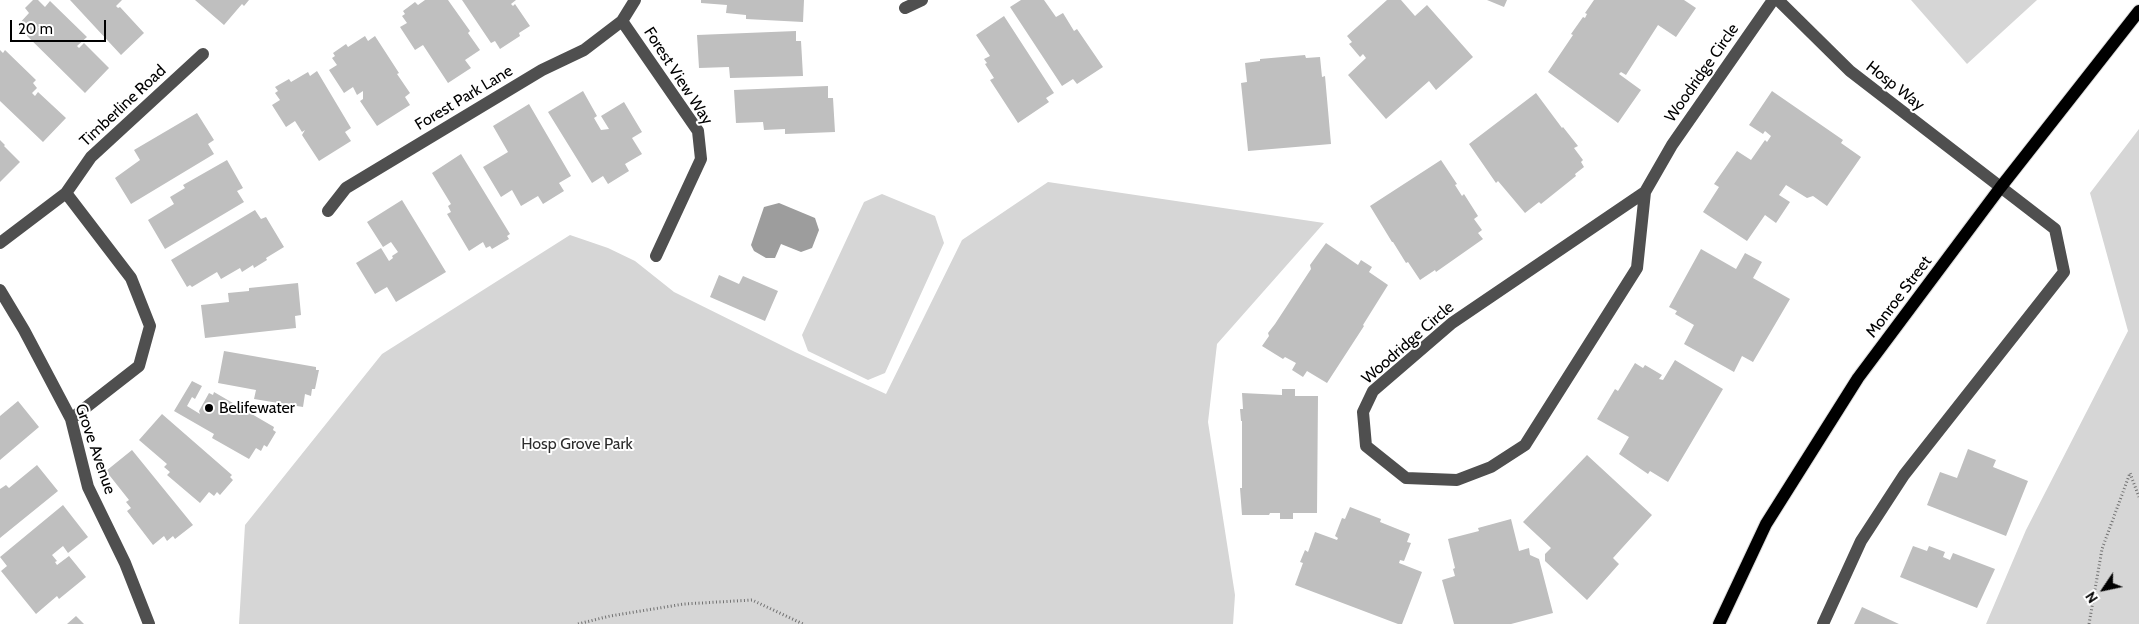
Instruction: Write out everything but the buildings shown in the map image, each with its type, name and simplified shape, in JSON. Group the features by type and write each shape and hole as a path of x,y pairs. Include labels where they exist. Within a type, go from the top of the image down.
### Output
{"main road":[{"name":"Monroe Street","path":"1720,624 1766,524 1858,378 2000,188 2139,11"}],"street":[{"name":"Forest View Way","path":"635,0 622,21 698,131 701,159 656,256"},
{"path":"905,8 922,0"},
{"name":"Woodridge Circle","path":"1645,192 1452,323 1373,391 1362,412 1366,446 1406,478 1457,480 1491,467 1525,445 1638,268 1645,192 1672,145 1773,0"},
{"name":"Hosp Way","path":"1778,0 1850,71 2055,229 2064,272 1904,475 1861,541 1823,624"},
{"name":"Forest Park Lane","path":"328,211 346,188 542,70 584,50 622,21"},
{"name":"Timberline Road","path":"0,243 66,193 91,157 203,54"},
{"path":"66,193 131,278 150,326 138,366 71,419"},
{"name":"Grove Avenue","path":"0,290 24,330 71,419 88,487 125,563 149,624"}],"path":[{"path":"2089,624 2102,550 2130,473 2139,497"},
{"path":"578,624 610,616 684,604 752,600 803,624"}],"green space":[{"path":"1911,0 2037,0 1967,64"},
{"path":"2139,129 2139,624 1986,624 2026,530 2128,331 2090,193"},
{"name":"Hosp Grove Park","path":"1048,182 1324,223 1217,344 1208,422 1235,595 1233,624 239,624 245,525 382,354 570,235 608,248 635,261 674,292 795,352 886,394 962,240"},
{"path":"882,194 935,216 944,243 885,373 868,380 808,351 802,335 864,202"}],"shaded area":[{"path":"779,203 815,218 819,230 812,248 801,252 781,244 775,258 766,258 754,251 751,245 764,207"}],"place":[{"name":"Belifewater","path":"209,408"}]}
